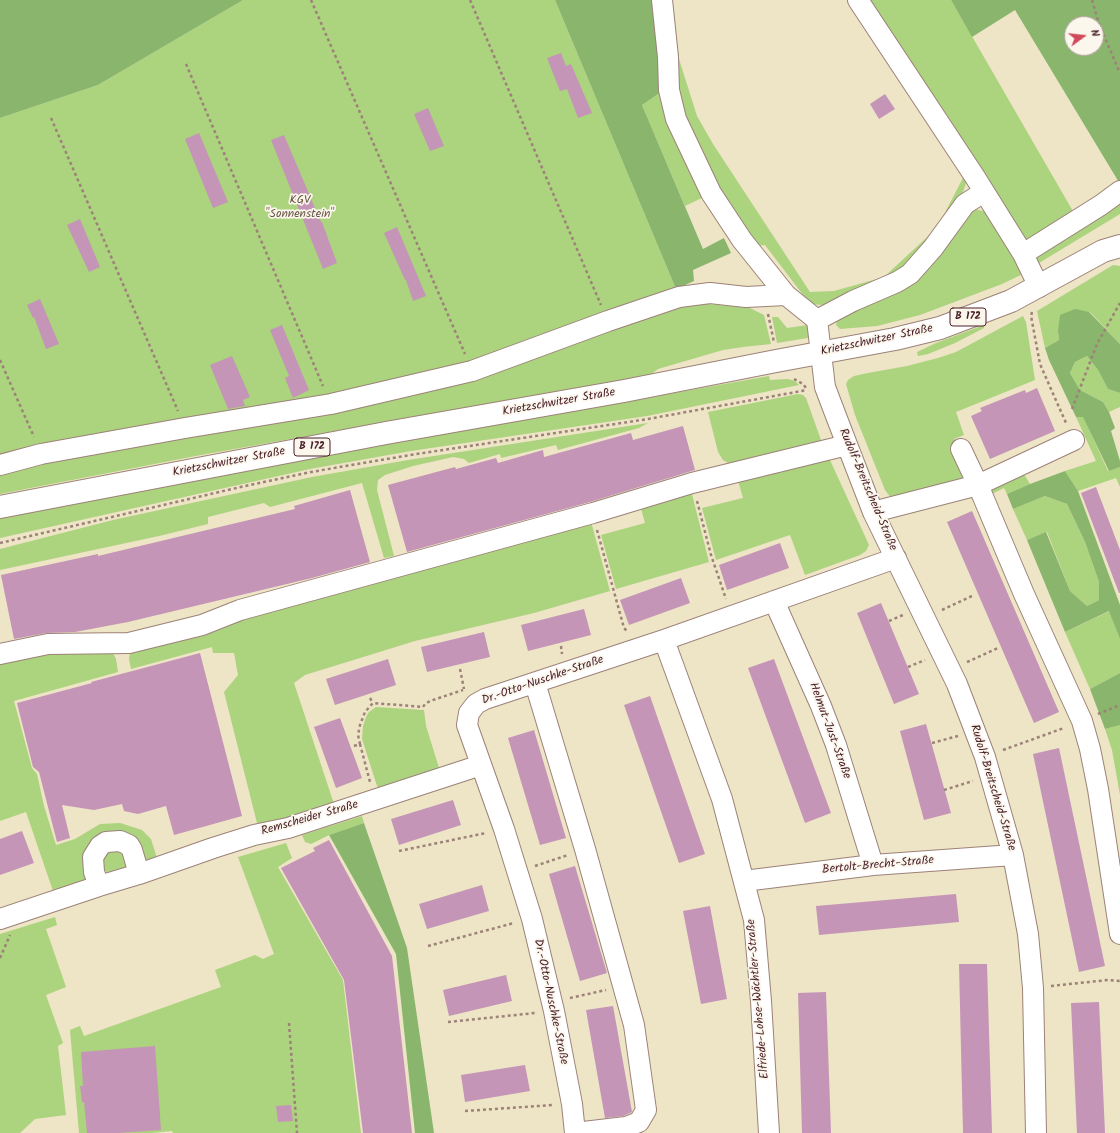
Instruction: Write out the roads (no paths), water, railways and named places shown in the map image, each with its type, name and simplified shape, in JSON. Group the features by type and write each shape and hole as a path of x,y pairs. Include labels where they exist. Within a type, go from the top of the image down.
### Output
{"main road":[{"name":"Krietzschwitzer Straße","path":"0,507 386,433 624,392 776,361 895,339 940,328 1011,301 1112,249 1120,231"}],"street":[{"path":"662,0 668,57 669,90 676,119 711,193 742,240 786,296 817,320 852,301 897,282 910,274 933,248 965,204 984,192"},
{"path":"858,0 984,192 1023,254 1039,287"},
{"path":"1023,254 1102,205 1120,191"},
{"path":"0,464 41,454 331,404 472,372 608,321 678,298 710,293 746,297 786,296"},
{"name":"Rudolf-Breitscheid-Straße","path":"817,320 825,387 873,512 896,558 917,615 951,670 957,684 985,757 1013,855 1028,934 1033,988 1036,1133"},
{"path":"873,512 978,485 1074,440"},
{"path":"0,654 48,644 129,643 202,625 240,610 593,513 692,483 847,445"},
{"path":"961,449 978,485 1024,594 1082,721 1090,749 1098,789 1120,934"},
{"name":"Dr.-Otto-Nuschke-Straße","path":"575,1133 572,1104 553,1007 532,919 518,872 468,725 469,713 476,704 485,699 664,640 896,558"},
{"name":"Helmut-Just-Straße","path":"774,601 822,706 836,745 873,865"},
{"name":"Elfriede-Lohse-Wächtler-Straße","path":"664,640 722,799 744,881 754,928 761,1001 769,1133"},
{"path":"535,683 585,849 634,1026 646,1110 640,1122 626,1127 575,1133"},
{"name":"Remscheider Straße","path":"0,919 139,874 212,848 254,835 288,828 481,765"},
{"path":"99,886 94,872 93,857 100,846 106,842 120,841 129,845 132,850 139,874"},
{"name":"Bertolt-Brecht-Straße","path":"744,881 873,865 1013,855"}],"park label":[{"name":"KGV \"Sonnenstein\"","path":"300,208"}]}
